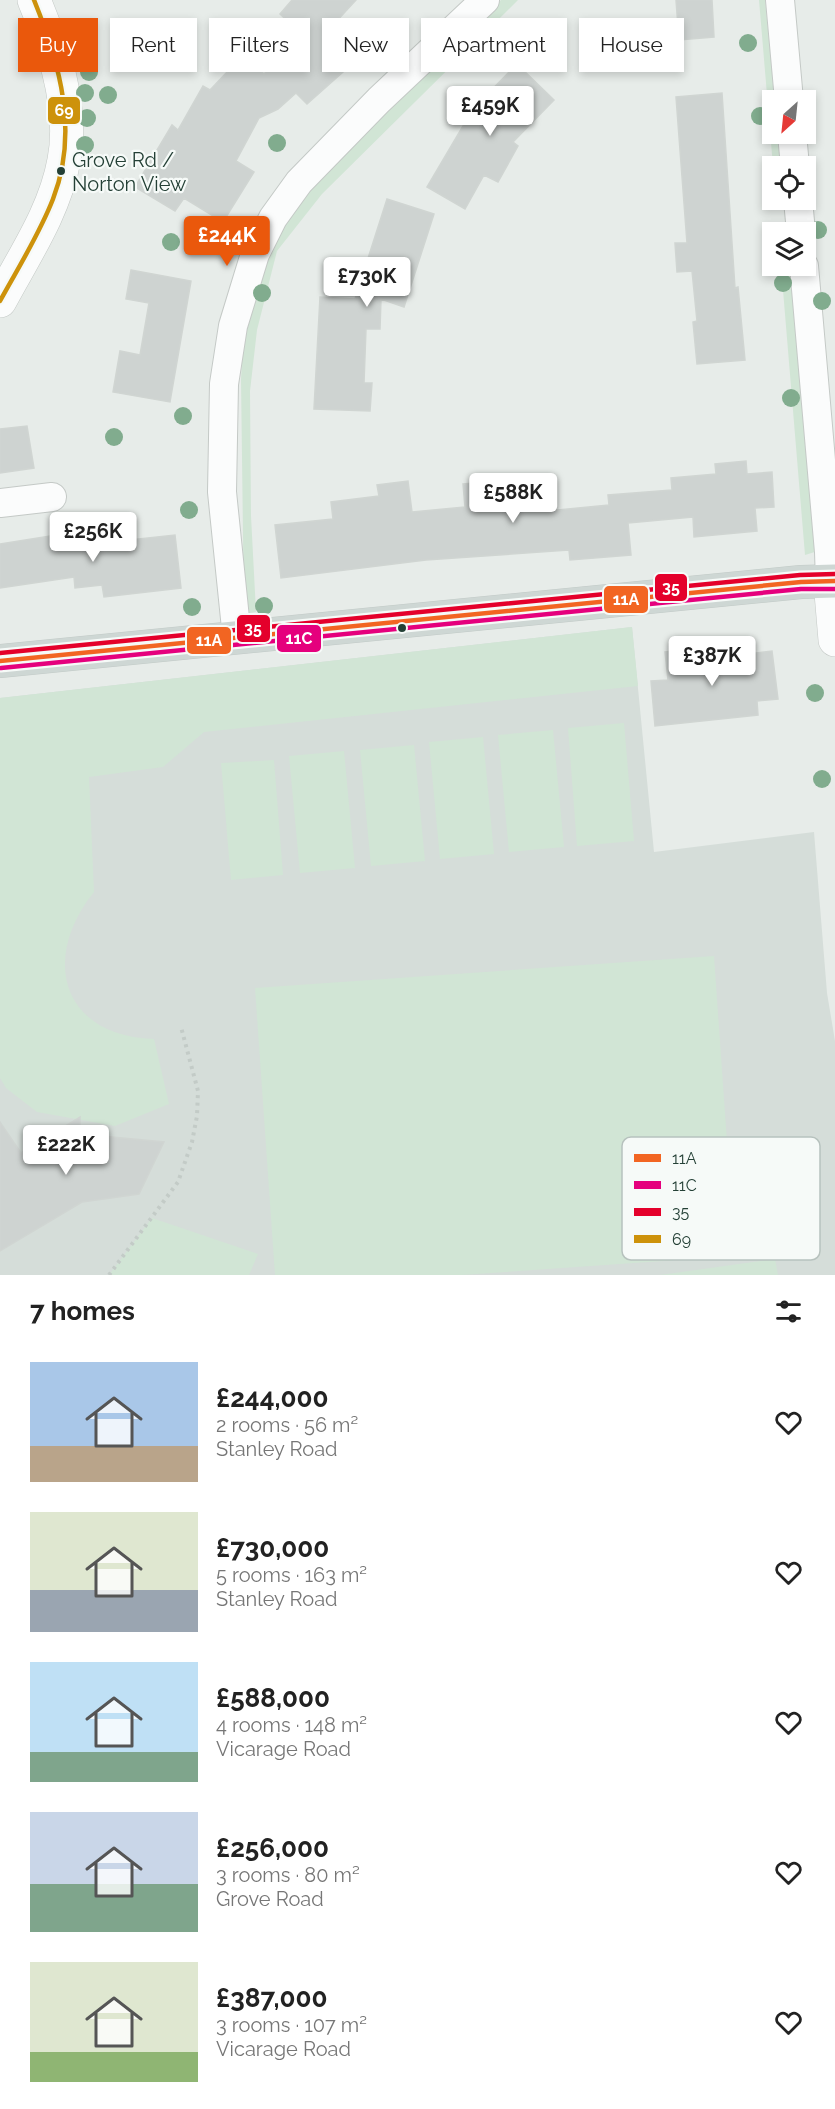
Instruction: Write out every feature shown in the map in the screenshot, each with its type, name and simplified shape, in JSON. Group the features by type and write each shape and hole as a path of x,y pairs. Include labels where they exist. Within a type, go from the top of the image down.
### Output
{"main road":[{"path":"0,661 651,596 833,581"}],"street":[{"path":"0,301 41,226 54,195 64,159 66,125 60,79 50,39 34,0"},
{"path":"237,638 222,492 224,384 233,326 255,254 273,218 299,182 379,100 485,0"},
{"path":"780,0 788,90"},
{"path":"805,276 833,581 835,640"},
{"path":"0,503 52,497"}],"path":[{"path":"110,1275 178,1182 192,1142 197,1116 198,1091 181,1027"}],"shaded area":[{"path":"632,627 654,852 814,832 827,993 835,1041 835,1275 0,1275 0,698"}],"green space":[{"path":"501,0 518,0 500,18 483,18"},
{"path":"759,0 765,0 774,90 767,90"},
{"path":"428,72 445,72 322,194 277,251 257,330 250,391 251,516 256,612 244,614 241,379 244,329 265,254 311,188"},
{"path":"771,144 779,144 780,156 772,156"},
{"path":"782,276 791,276 818,551 805,555"},
{"path":"632,627 638,686 204,732 163,767 89,777 94,892 77,917 68,943 65,967 69,990 80,1009 98,1024 123,1035 154,1039 169,1104 115,1126 37,1112 6,1088 0,1078 0,698"},
{"path":"624,723 634,841 577,846 568,728"},
{"path":"553,730 564,847 509,852 498,735"},
{"path":"483,737 494,854 440,859 429,742"},
{"path":"414,745 425,861 371,866 360,750"},
{"path":"344,751 355,868 300,873 289,756"},
{"path":"274,760 283,875 231,880 221,763"},
{"path":"714,956 727,1137 622,1137 622,1260 678,1260 462,1275 275,1275 255,988"},
{"path":"152,1218 258,1254 249,1275 109,1275"},
{"path":"775,1260 778,1275 660,1275"}],"building":[{"path":"292,0 356,0 339,18 322,18 322,72 343,72 307,104 296,93 278,109 259,118 236,161 254,172 223,222 184,198 175,211 135,187 172,125 178,130 203,86 210,90 227,72 262,72 264,74 266,72 310,72 310,18 284,18 280,14"},
{"path":"676,0 712,0 714,37 684,40 684,18 677,18"},
{"path":"509,72 525,72 554,100 513,142 518,146 498,182 484,175 465,209 427,187 473,109"},
{"path":"722,93 735,288 738,287 745,360 697,364 693,322 697,321 692,271 677,272 675,243 687,243 676,97"},
{"path":"387,199 434,214 404,307 381,299 380,329 366,329 364,383 372,383 370,411 314,409 320,297 355,299"},
{"path":"131,270 191,281 170,402 113,392 120,351 140,355 149,303 126,299"},
{"path":"27,426 34,468 0,473 0,429"},
{"path":"746,461 747,474 772,472 774,507 755,508 757,531 694,537 693,517 628,523 631,555 570,560 569,550 426,560 281,578 275,525 333,519 331,502 379,496 377,485 408,481 412,512 465,507 463,484 489,482 491,502 536,498 537,512 609,505 608,495 672,490 671,478 716,474 715,464"},
{"path":"81,531 83,545 175,535 181,588 104,597 102,585 75,588 74,577 0,588 0,544"},
{"path":"699,648 701,660 772,651 778,699 757,701 758,715 655,726 651,681 668,680 665,652"},
{"path":"80,1117 80,1134 164,1142 139,1194 82,1202 0,1251 0,1122 21,1153"}],"transit line":[{"name":"69","path":"0,301 35,238 53,199 61,174 65,149 63,98 58,73 34,0"},
{"name":"35","path":"0,653 800,575 835,574"},
{"name":"11A","path":"0,661 801,582 835,581"},
{"name":"11C","path":"1,668 801,589 835,589"}],"place":[{"name":"Grove Rd / Norton View","path":"61,171"}]}
